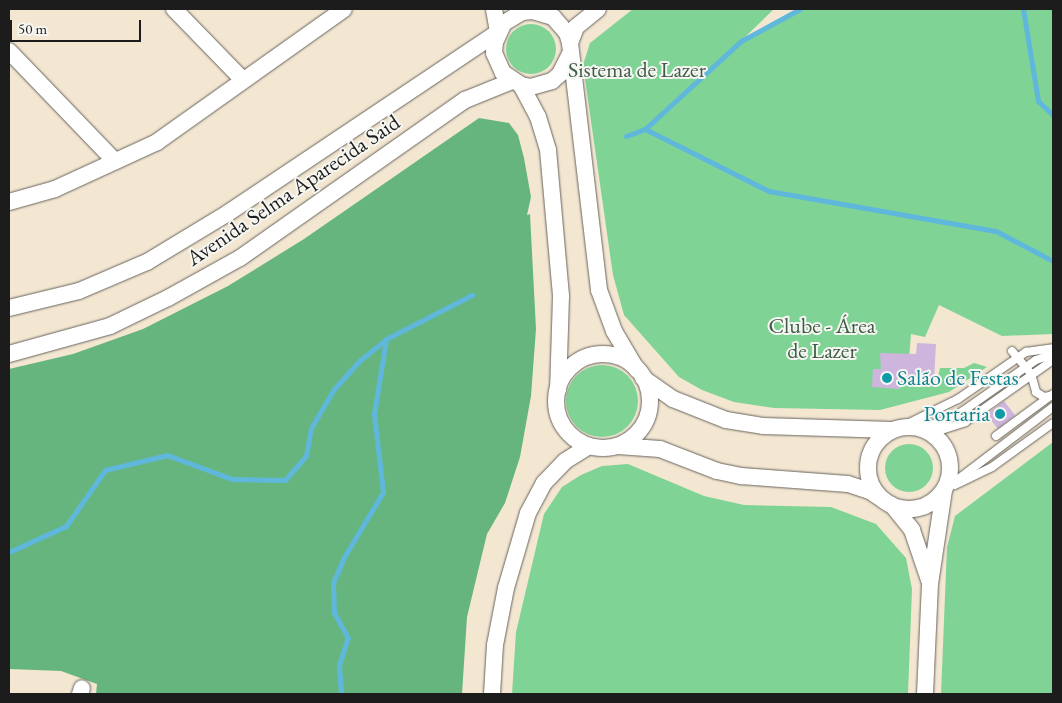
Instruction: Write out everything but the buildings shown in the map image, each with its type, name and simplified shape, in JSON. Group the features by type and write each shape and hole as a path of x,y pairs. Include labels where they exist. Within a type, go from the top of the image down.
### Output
{"street":[{"path":"174,9 242,79"},
{"path":"9,202 55,189 157,142 210,106 242,79 344,9"},
{"path":"494,9 498,32 494,48 497,64"},
{"path":"517,83 531,87 552,81 560,74 576,28 598,9"},
{"path":"498,32 512,16 530,10 553,17 561,24 570,49 599,290 614,331 640,374 649,396 647,416 638,432 614,446"},
{"name":"Avenida Selma Aparecida Said","path":"9,308 79,291 147,262 209,225 498,32"},
{"path":"9,51 115,161"},
{"path":"461,56 482,55 497,64 517,83 538,117 548,150 561,296 557,407 562,424 574,438 589,446 638,445 660,449 717,471 741,476 848,484 870,491 888,503 917,508 933,502 944,490"},
{"name":"Avenida Selma Aparecida Said","path":"9,354 110,326 168,298 240,258 465,100 517,83"},
{"path":"558,390 572,365 591,356 611,355 673,399 726,420 763,426 926,430 942,442 950,458 950,476 944,490 930,584 925,694"},
{"path":"896,428 876,442 868,461 870,481 912,530 930,584"},
{"path":"492,694 495,645 506,588 528,513 544,483 574,454 589,446"}],"lane":[{"path":"896,428 958,399 1026,352 1053,348"},
{"path":"926,430 958,414 1053,354"},
{"path":"1018,358 1028,371 1036,392 1044,397 1052,395"},
{"path":"926,430 965,422 1028,371 1053,360"},
{"path":"996,436 1052,395"},
{"path":"944,490 1053,407"},
{"path":"944,490 992,467 1053,423"}],"green space":[{"path":"633,9 774,9 743,39 802,9 1053,9 1053,334 1002,336 939,305 925,337 911,334 907,384 936,386 940,368 964,368 974,363 987,367 949,392 880,410 774,408 734,402 702,390 679,377 624,315 613,275 583,65 590,43"},
{"path":"531,24 540,26 551,35 556,49 554,58 545,69 531,74 522,72 511,63 506,49 508,40 517,29"},
{"path":"479,118 509,123 518,135 531,197 527,215 530,214 536,329 531,396 520,457 505,503 487,534 467,617 462,694 96,694 97,684 61,671 9,669 9,369 73,354 143,329 228,286 304,239"},
{"path":"602,365 622,371 632,381 638,401 632,421 622,431 602,437 582,431 572,421 566,401 572,381 582,371"},
{"path":"1053,442 1053,694 941,694 947,547 955,516"},
{"path":"904,444 914,444 923,448 929,454 932,459 932,477 923,488 914,492 904,492 895,488 889,482 885,473 885,463 889,454 895,448"},
{"path":"628,464 704,496 744,505 831,507 876,524 906,558 912,589 908,694 512,694 516,632 544,514 562,487 581,475 602,466"}],"waterway":[{"path":"626,136 645,129 741,41 800,9"},
{"path":"1023,9 1038,101 1053,115"},
{"path":"645,129 769,191 996,231 1053,261"},
{"path":"9,552 66,526 105,470 167,455 232,479 285,480 306,456 311,428 334,389 358,362 386,339 472,295"},
{"path":"341,694 339,665 348,638 334,613 333,583 344,557 383,492 374,414 386,339"}],"place":[{"name":"Salão de Festas","path":"887,378"},
{"name":"Portaria","path":"1000,414"}],"park label":[{"name":"Sistema de Lazer","path":"637,70"},
{"name":"Clube - Área de Lazer","path":"822,338"}]}
